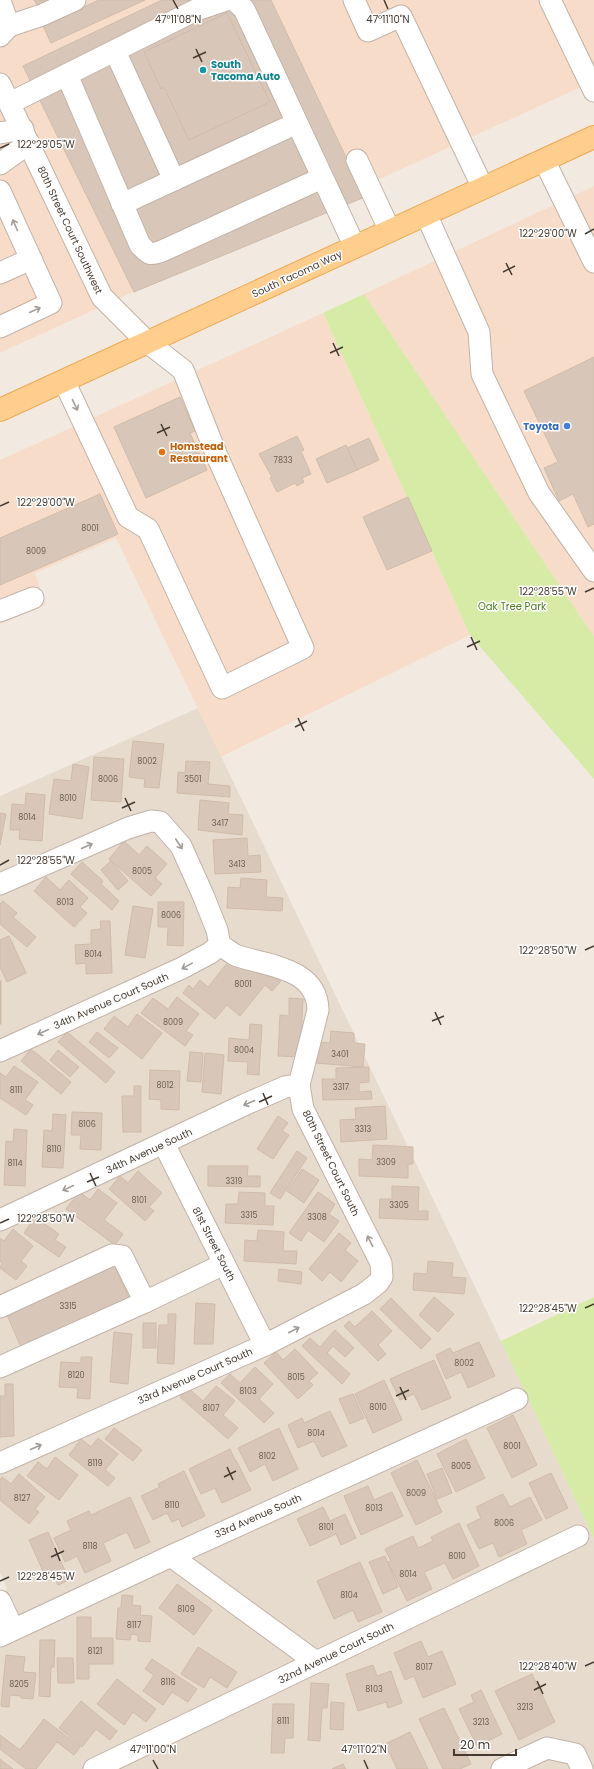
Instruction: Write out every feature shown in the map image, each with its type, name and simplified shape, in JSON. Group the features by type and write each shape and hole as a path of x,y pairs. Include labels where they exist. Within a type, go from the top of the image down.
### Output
{"main road":[{"name":"South Tacoma Way","path":"0,410 594,137"}],"street":[{"path":"0,1 5,31 76,0"},
{"path":"10,103 196,10 226,0"},
{"path":"234,0 244,9 355,247"},
{"path":"354,0 368,31 400,16 483,188"},
{"path":"550,0 594,91"},
{"path":"115,51 174,180"},
{"path":"67,75 140,245 149,254 153,255 322,178"},
{"name":"80th Street Court Southwest","path":"0,84 102,297 147,342 183,370 217,456 303,648 222,688 148,528 128,517 64,381"},
{"path":"122,204 297,123"},
{"path":"0,134 26,136"},
{"path":"0,164 26,136"},
{"path":"357,160 390,231"},
{"path":"544,160 594,262"},
{"path":"0,191 51,303 0,327"},
{"path":"426,214 479,332 482,374 535,486 594,571"},
{"path":"0,273 31,259"},
{"path":"0,612 33,598"},
{"path":"0,884 128,828 150,821 160,822 181,846 217,930 220,945"},
{"name":"34th Avenue Court South","path":"0,1051 182,968 210,953 220,945"},
{"name":"80th Street Court South","path":"220,945 235,954 298,974 309,986 318,1001 318,1010 299,1085 303,1109 381,1263 382,1277"},
{"name":"34th Avenue South","path":"0,1220 164,1144 246,1104 285,1088 299,1085"},
{"name":"81st Street South","path":"164,1144 265,1345"},
{"path":"0,1306 112,1255 122,1256 145,1302"},
{"path":"0,1367 145,1302 224,1264"},
{"name":"33rd Avenue Court South","path":"0,1463 265,1345 364,1294 378,1283 382,1277"},
{"name":"33rd Avenue South","path":"7,1632 517,1400"},
{"name":"32nd Avenue Court South","path":"94,1769 578,1536"},
{"path":"172,1556 316,1662"},
{"path":"0,1601 7,1632"},
{"path":"502,1769 547,1748 575,1754 582,1769"}],"shaded area":[{"path":"0,0 594,0 594,81 0,353"},
{"path":"594,186 594,637 364,294"},
{"path":"323,313 470,635 221,757 116,538 35,573 46,605 0,624 0,460"},
{"path":"198,708 501,1341 594,1539 594,1769 0,1769 0,1593 7,1589 0,1573 0,796"}],"green space":[{"name":"Oak Tree Park","path":"364,294 594,637 594,779 470,635 323,313"},
{"path":"594,1297 594,1539 501,1341"}],"building":[{"path":"34,0 47,0 37,5"},
{"path":"99,0 145,0 51,43 43,26"},
{"name":"South Tacoma Auto","path":"162,0 271,0 365,197 134,292 23,66"},
{"name":"South Tacoma Auto","path":"227,13 270,102 189,140 164,87 161,89 144,52"},
{"name":"Toyota","path":"594,357 594,524 588,527 573,494 559,501 544,468 558,462 524,391"},
{"name":"Homstead Restaurant","path":"180,397 195,431 190,433 207,470 146,498 114,427"},
{"path":"297,436 304,450 301,451 311,474 302,478 304,482 297,486 295,483 277,492 270,478 272,477 259,454"},
{"path":"369,438 379,460 357,470 347,448"},
{"path":"346,445 357,470 327,483 316,459"},
{"path":"100,494 118,534 0,585 0,538"},
{"path":"408,497 432,551 387,570 363,517"},
{"path":"133,741 164,744 159,788 144,787 145,779 129,777"},
{"path":"94,757 124,759 121,802 91,800"},
{"path":"186,761 210,762 208,784 230,786 230,797 177,793 178,772 185,773"},
{"path":"73,764 89,767 82,819 49,814 54,779 71,781"},
{"path":"26,793 45,795 42,841 19,839 20,830 10,830 12,804 25,805"},
{"path":"200,800 229,803 228,814 243,815 242,835 198,830"},
{"path":"0,813 6,814 0,845"},
{"path":"247,838 248,856 260,855 261,872 215,874 213,840"},
{"path":"124,841 139,855 147,846 167,864 155,878 162,884 151,896 109,859"},
{"path":"111,861 128,881 118,890 101,870"},
{"path":"82,862 103,881 101,884 119,901 112,910 71,874"},
{"path":"46,877 60,890 69,880 88,898 80,907 87,913 74,927 34,891"},
{"path":"241,878 267,880 266,897 283,898 282,911 227,908 228,887 240,888"},
{"path":"3,901 17,913 13,917 36,937 27,947 0,924 0,904"},
{"path":"158,902 184,902 183,946 167,945 168,927 158,927"},
{"path":"133,906 153,909 145,958 125,955"},
{"path":"100,921 110,921 112,973 86,974 86,963 76,964 75,945 91,944 91,930 101,929"},
{"path":"9,936 26,973 7,982 0,967 0,940"},
{"path":"233,956 257,961 281,981 272,991 265,985 240,1016 227,1005 215,1019 183,993 189,985 193,989 200,980 208,987"},
{"path":"1,981 1,1024 0,1024"},
{"path":"177,997 199,1014 186,1031 193,1035 185,1046 141,1013 153,998 168,1009"},
{"path":"289,998 303,999 300,1057 278,1056 280,1015 289,1016"},
{"path":"137,1014 162,1033 142,1059 104,1029 114,1016 128,1027"},
{"path":"250,1024 262,1025 259,1075 247,1074 248,1062 228,1061 229,1038 249,1040"},
{"path":"331,1031 354,1033 354,1043 365,1044 363,1067 316,1063 317,1042 330,1043"},
{"path":"67,1032 115,1072 106,1083 58,1042"},
{"path":"97,1032 118,1048 109,1058 89,1042"},
{"path":"31,1049 71,1082 61,1094 21,1061"},
{"path":"58,1050 79,1067 70,1077 50,1060"},
{"path":"190,1052 203,1053 201,1082 187,1081"},
{"path":"205,1053 224,1055 221,1094 202,1092"},
{"path":"14,1066 38,1082 25,1100 33,1105 26,1115 0,1098 0,1073 6,1077"},
{"path":"369,1067 369,1082 359,1083 359,1092 371,1091 372,1099 323,1100 322,1079 336,1079 336,1068"},
{"path":"150,1070 180,1071 179,1110 161,1109 161,1100 149,1099"},
{"path":"134,1086 141,1086 141,1132 123,1132 122,1096 134,1096"},
{"path":"385,1106 387,1139 341,1142 340,1120 356,1119 355,1108"},
{"path":"72,1112 102,1113 101,1150 80,1149 81,1135 71,1135"},
{"path":"53,1114 66,1115 63,1168 42,1167 44,1130 52,1131"},
{"path":"278,1116 288,1123 282,1131 289,1135 273,1159 257,1149"},
{"path":"14,1129 27,1130 25,1186 4,1185 6,1141 13,1142"},
{"path":"373,1145 413,1147 413,1164 408,1164 408,1178 359,1176 359,1159 372,1160"},
{"path":"297,1151 307,1158 280,1199 270,1193"},
{"path":"208,1166 248,1166 247,1176 260,1176 260,1187 208,1186"},
{"path":"302,1169 319,1180 304,1203 287,1191"},
{"path":"138,1171 162,1193 149,1207 154,1211 145,1221 109,1189 120,1176 128,1183"},
{"path":"392,1186 419,1187 418,1211 428,1211 428,1220 379,1218 380,1199 392,1199"},
{"path":"98,1189 117,1203 104,1220 123,1234 115,1245 66,1209 79,1192 90,1200"},
{"path":"239,1192 265,1193 265,1206 274,1206 273,1225 225,1223 226,1204 238,1204"},
{"path":"318,1192 335,1204 329,1214 339,1221 324,1242 308,1230 301,1241 289,1233"},
{"path":"35,1217 59,1234 55,1240 66,1247 59,1257 24,1233"},
{"path":"13,1229 33,1246 21,1261 27,1266 16,1280 0,1268 2,1263 0,1261 0,1238 4,1241"},
{"path":"258,1230 284,1232 283,1251 297,1251 296,1264 244,1261 245,1240 257,1241"},
{"path":"339,1233 351,1243 345,1250 358,1261 341,1282 330,1272 322,1281 309,1269"},
{"path":"112,1261 131,1302 23,1352 5,1310"},
{"path":"428,1261 453,1263 452,1277 466,1278 464,1294 413,1290 414,1273 427,1274"},
{"path":"279,1269 302,1272 301,1284 278,1281"},
{"path":"434,1297 454,1314 438,1332 419,1315"},
{"path":"391,1298 431,1339 421,1349 380,1309"},
{"path":"196,1303 215,1304 213,1344 194,1344"},
{"path":"372,1311 392,1331 378,1345 386,1354 378,1361 344,1326 349,1321 355,1327"},
{"path":"168,1314 176,1314 174,1364 157,1363 159,1325 168,1325"},
{"path":"143,1323 156,1323 156,1348 143,1348"},
{"path":"335,1330 354,1348 345,1357 333,1346 327,1353 350,1374 342,1384 302,1346 310,1338 320,1347"},
{"path":"114,1332 132,1334 128,1384 110,1382"},
{"path":"479,1342 495,1376 468,1388 461,1372 446,1379 436,1355 450,1348 453,1353"},
{"path":"295,1349 318,1373 309,1381 313,1385 298,1399 264,1363 276,1352 283,1360"},
{"path":"81,1357 92,1357 90,1399 77,1398 78,1388 59,1387 61,1362 81,1363"},
{"path":"434,1360 451,1398 422,1410 414,1394 400,1400 390,1379"},
{"path":"255,1367 273,1384 259,1399 274,1413 264,1423 221,1383 230,1374 240,1383"},
{"path":"384,1380 402,1420 373,1433 355,1394"},
{"path":"5,1384 13,1384 14,1436 0,1437 0,1396 5,1396"},
{"path":"216,1386 235,1401 223,1415 238,1428 228,1439 180,1397 188,1388 203,1401"},
{"path":"353,1394 364,1418 350,1424 339,1399"},
{"path":"330,1411 347,1446 322,1457 314,1441 298,1448 288,1425 302,1418 304,1423"},
{"path":"513,1415 537,1465 512,1478 487,1428"},
{"path":"114,1428 142,1450 133,1461 105,1439"},
{"path":"279,1428 298,1469 273,1481 265,1464 250,1472 238,1448"},
{"path":"98,1438 118,1454 105,1470 115,1478 108,1486 69,1455 81,1439 91,1447"},
{"path":"466,1439 485,1478 456,1492 437,1454"},
{"path":"230,1449 251,1490 222,1503 215,1488 201,1494 189,1469"},
{"path":"55,1457 78,1475 59,1500 27,1476 38,1462 47,1469"},
{"path":"417,1460 442,1512 416,1525 391,1473"},
{"path":"442,1468 452,1493 437,1499 427,1474"},
{"path":"184,1471 205,1516 182,1527 179,1519 172,1522 167,1513 153,1520 141,1496 160,1487 158,1484"},
{"path":"551,1473 568,1508 546,1519 529,1483"},
{"path":"19,1474 45,1497 35,1509 39,1512 29,1524 0,1500 0,1480 2,1477 11,1484"},
{"path":"368,1486 374,1500 392,1492 403,1516 361,1535 344,1496"},
{"path":"503,1494 510,1507 530,1497 542,1520 521,1530 527,1544 499,1557 493,1543 479,1549 467,1525 481,1518 476,1507"},
{"path":"130,1497 150,1542 135,1549 127,1532 103,1543 111,1561 85,1573 77,1556 65,1562 54,1538 71,1530 67,1521 89,1511 91,1515"},
{"path":"323,1507 330,1521 345,1514 356,1538 341,1545 336,1534 310,1546 297,1519"},
{"path":"459,1523 479,1566 453,1579 445,1563 424,1572 432,1589 407,1601 388,1562 391,1561 385,1549 413,1536 418,1548 433,1541 431,1537"},
{"path":"48,1532 69,1580 58,1585 54,1577 47,1580 29,1540"},
{"path":"385,1556 398,1587 383,1594 369,1562"},
{"path":"360,1562 382,1612 358,1622 353,1610 334,1619 317,1581"},
{"path":"177,1584 212,1610 194,1635 159,1608"},
{"path":"122,1595 133,1596 132,1605 141,1606 140,1615 152,1616 150,1642 138,1641 138,1635 131,1634 130,1640 116,1639 118,1608 121,1608"},
{"path":"77,1617 91,1617 91,1638 113,1638 113,1664 89,1664 89,1679 77,1679"},
{"path":"40,1640 55,1640 54,1667 51,1667 50,1697 39,1696"},
{"path":"421,1641 428,1657 442,1651 456,1684 423,1698 414,1676 405,1680 394,1653"},
{"path":"198,1647 237,1672 227,1688 210,1677 204,1688 181,1674"},
{"path":"6,1655 25,1657 23,1672 36,1673 33,1699 10,1695 9,1707 1,1706"},
{"path":"57,1658 73,1658 74,1683 58,1683"},
{"path":"152,1659 197,1689 188,1702 172,1692 163,1705 143,1691 154,1675 145,1669"},
{"path":"373,1665 377,1676 391,1671 402,1703 388,1708 386,1702 358,1711 346,1674"},
{"path":"532,1674 555,1722 519,1740 495,1691"},
{"path":"117,1679 156,1709 146,1722 133,1712 124,1725 97,1704"},
{"path":"311,1683 329,1684 327,1708 322,1708 320,1741 308,1740"},
{"path":"481,1690 502,1734 477,1746 459,1709 474,1702 471,1695"},
{"path":"81,1701 117,1731 110,1740 96,1729 82,1747 59,1728"},
{"path":"331,1702 344,1703 343,1730 330,1729"},
{"path":"273,1704 294,1704 293,1738 285,1738 284,1753 271,1753"},
{"path":"444,1708 471,1764 460,1769 443,1769 419,1719"},
{"path":"44,1719 80,1747 74,1755 57,1742 36,1769 26,1769 0,1749 0,1735 20,1750"},
{"path":"410,1732 428,1769 397,1769 385,1744"},
{"path":"0,1759 13,1769 0,1769"},
{"path":"343,1764 346,1769 332,1769"}],"place":[{"name":"South Tacoma Auto","path":"203,70"},
{"name":"Toyota","path":"567,426"},
{"name":"Homstead Restaurant","path":"162,452"}]}
